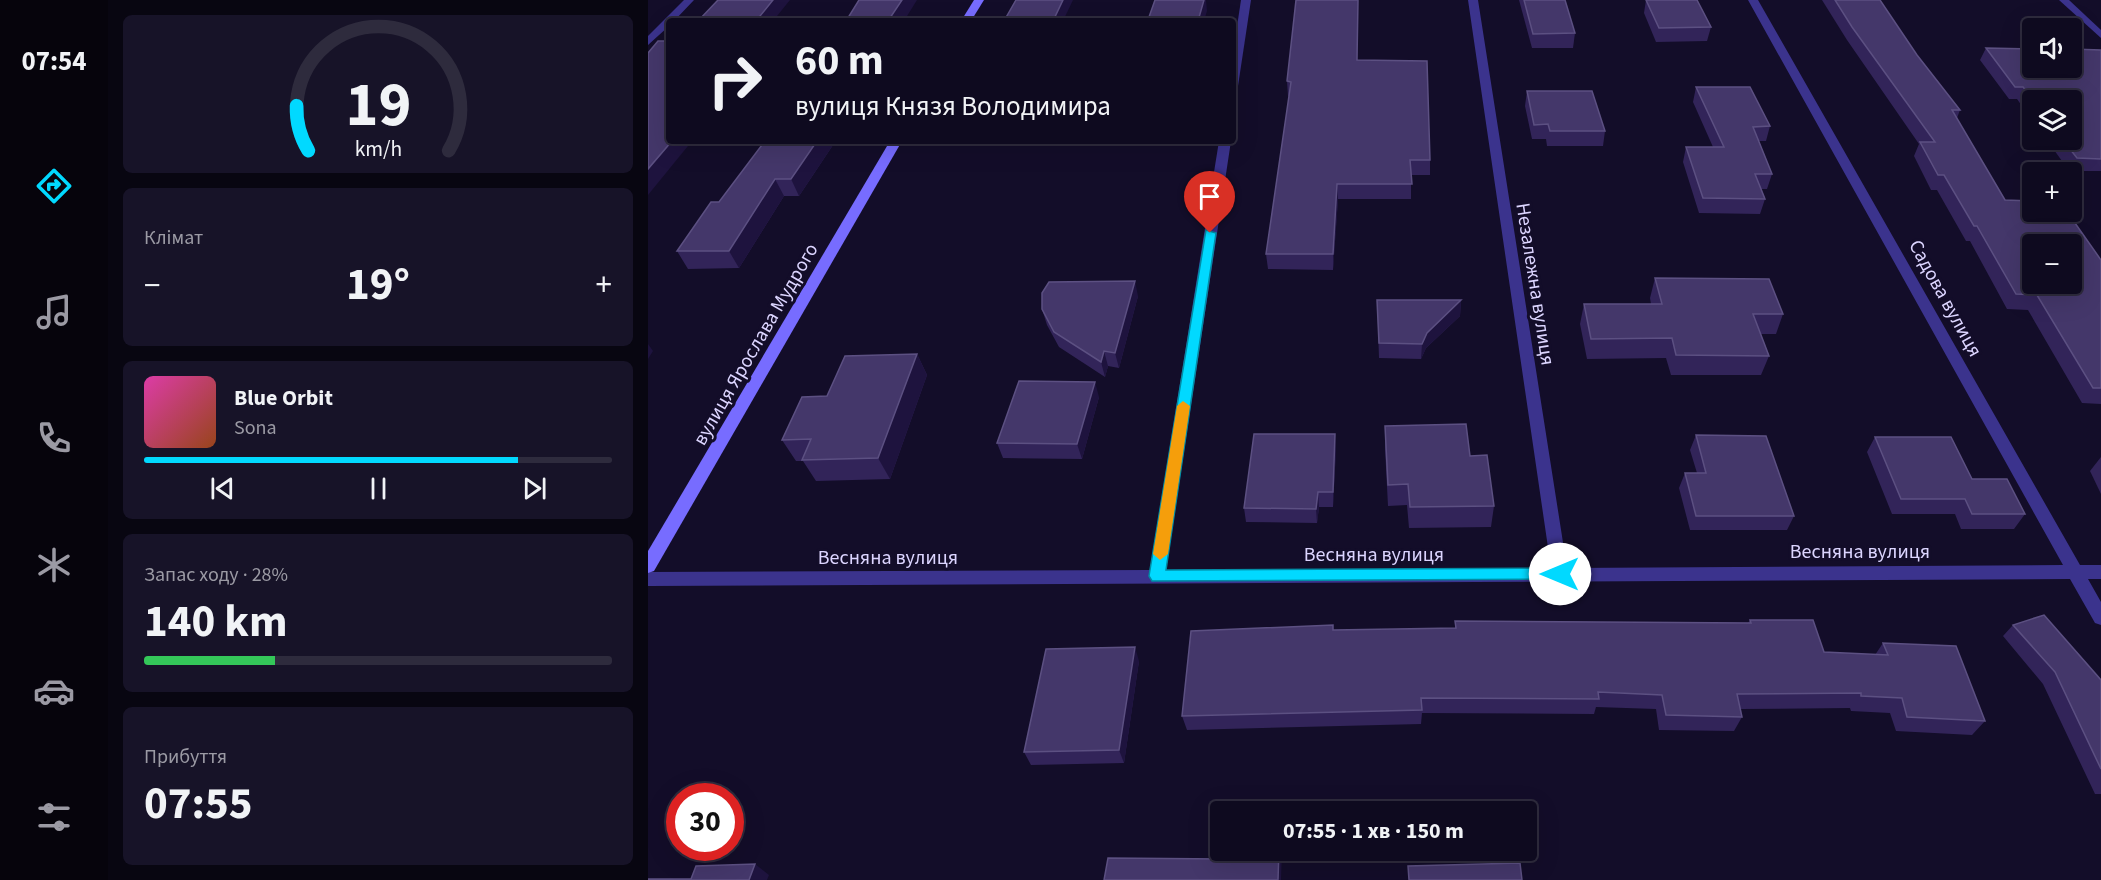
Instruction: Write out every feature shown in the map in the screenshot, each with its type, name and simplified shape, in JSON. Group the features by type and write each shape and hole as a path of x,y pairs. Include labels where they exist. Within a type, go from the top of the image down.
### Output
{"main road":[{"path":"968,18 978,0"},
{"name":"вулиця Ярослава Мудрого","path":"648,566 894,144"}],"street":[{"path":"671,18 689,0"},
{"path":"1236,66 1246,0"},
{"name":"Незалежна вулиця","path":"1473,0 1560,574"},
{"name":"Садова вулиця","path":"1754,0 2101,618"},
{"path":"2064,0 2101,35"},
{"path":"648,42 666,24"},
{"path":"1157,576 1225,144"},
{"name":"Весняна вулиця","path":"648,579 2101,572"}],"building":[{"path":"718,0 773,0 758,18 701,18"},
{"path":"859,0 902,0 890,18 848,18"},
{"path":"1016,0 1063,0 1054,18 1006,18"},
{"path":"1155,0 1204,0 1199,18 1149,17"},
{"path":"1296,0 1358,0 1357,60 1427,61 1430,160 1410,160 1412,184 1337,184 1333,254 1266,254 1291,82 1287,81"},
{"path":"1524,0 1565,0 1575,33 1533,34"},
{"path":"1646,0 1697,0 1711,27 1659,28"},
{"path":"1835,0 1880,0 1917,55 1960,110 1952,110 2005,200 2022,201 2022,222 2075,223 2101,260 2101,388 2093,388 2037,295 2016,294 1977,226 1974,226 1944,175 1938,175 1920,142 1935,142"},
{"path":"658,41 666,41 666,144 669,144 648,169 648,53"},
{"path":"1986,48 2022,49 2022,78 2082,78 2082,49 2101,50 2101,159 2077,158 2071,150 2082,150 2082,90 2026,90 2023,87 2015,87"},
{"path":"1696,87 1750,87 1770,126 1753,127 1772,174 1755,174 1765,199 1703,198 1686,147 1724,147"},
{"path":"1527,91 1592,91 1605,131 1550,131 1548,124 1534,125"},
{"path":"763,144 815,144 791,179 775,179 729,251 677,251 711,202 719,202"},
{"path":"1655,278 1769,279 1783,314 1753,314 1769,356 1676,355 1672,338 1591,339 1584,304 1662,304"},
{"path":"1135,281 1115,353 1104,351 1101,362 1054,332 1042,309 1042,293 1049,282"},
{"path":"1377,300 1461,300 1427,333 1422,344 1379,343"},
{"path":"917,354 878,458 802,460 811,439 782,440 802,397 827,396 845,356"},
{"path":"1019,381 1095,382 1077,444 997,443"},
{"path":"1466,424 1470,456 1487,455 1494,506 1410,507 1408,484 1388,485 1385,426"},
{"path":"1254,434 1335,434 1333,492 1318,492 1316,509 1244,508"},
{"path":"1696,435 1766,436 1794,516 1696,516 1685,473 1706,473"},
{"path":"1875,437 1951,437 1972,479 2007,479 2025,514 1972,514 1965,499 1901,499"},
{"path":"2044,615 2101,680 2101,769 2055,672 2013,625"},
{"path":"1750,620 1813,620 1824,652 1888,655 1883,643 1956,646 1985,721 1907,717 1902,698 1861,696 1861,693 1737,694 1742,717 1666,715 1662,695 1598,692 1599,699 1421,698 1422,710 1182,716 1191,631 1333,625 1333,630 1456,628 1455,621 1751,623"},
{"path":"1135,647 1119,750 1024,752 1046,649"},
{"path":"1108,858 1279,861 1278,880 1104,880"},
{"path":"1520,863 1522,880 1409,880 1408,866"},
{"path":"755,864 749,880 648,880 691,879 696,866"}],"slow traffic":[{"path":"1160,554 1183,406"}],"route":[{"path":"1210,233 1157,576 1560,574"}]}
